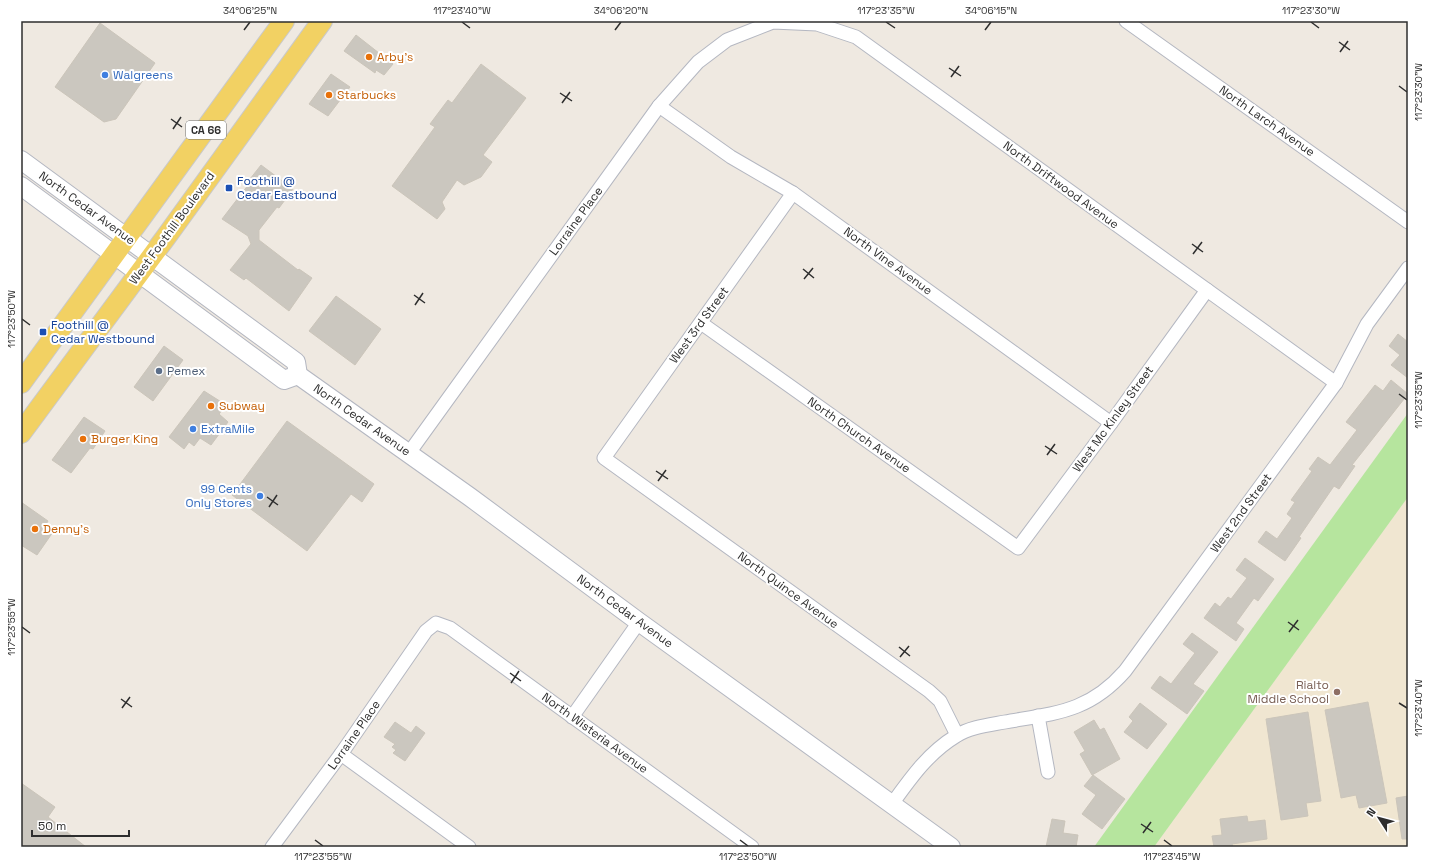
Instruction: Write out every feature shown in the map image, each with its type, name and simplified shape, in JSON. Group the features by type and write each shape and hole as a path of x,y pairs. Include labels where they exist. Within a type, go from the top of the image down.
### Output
{"main road":[{"name":"CA 66","path":"21,383 115,256 284,21"},
{"path":"300,51 307,21"},
{"name":"West Foothill Boulevard","path":"21,433 152,256 322,21"},
{"name":"North Cedar Avenue","path":"21,160 296,362 298,375 409,453 639,622 951,847"},
{"name":"North Cedar Avenue","path":"21,186 284,380 298,375"}],"street":[{"name":"Lorraine Place","path":"409,453 659,106 698,62 727,40 773,21"},
{"name":"North Driftwood Avenue","path":"773,21 817,24 856,37 1336,383"},
{"name":"North Larch Avenue","path":"1126,21 1408,222"},
{"name":"North Vine Avenue","path":"659,106 731,157 794,193 1111,423"},
{"name":"West 3rd Street","path":"604,458 794,193"},
{"name":"West 2nd Street","path":"892,804 925,761 940,747 957,735 983,726 1068,710 1099,696 1121,676 1336,383 1367,324 1408,268"},
{"name":"West Mc Kinley Street","path":"1018,548 1207,290"},
{"name":"North Church Avenue","path":"701,323 1018,548"},
{"name":"North Quince Avenue","path":"604,458 929,691 940,702 957,735"},
{"path":"572,717 639,622"},
{"name":"Lorraine Place","path":"272,847 341,754 426,631 436,623"},
{"name":"North Wisteria Avenue","path":"436,623 450,628 752,847"},
{"path":"1038,716 1048,772"},
{"path":"341,754 469,847"}],"shaded area":[{"name":"Rialto Middle School","path":"1408,497 1408,847 1154,847 1378,538"}],"green space":[{"path":"1408,413 1408,497 1154,847 1094,847"}],"building":[{"name":"Walgreens","path":"100,23 155,63 116,119 104,122 55,87"},
{"name":"Arby's","path":"356,35 393,64 384,75 376,70 375,73 344,51"},
{"path":"481,64 526,98 483,155 492,162 481,177 464,185 457,180 442,202 445,209 437,219 392,186 435,127 430,124 448,100 452,103"},
{"name":"Starbucks","path":"331,74 350,87 328,116 309,104"},
{"path":"261,165 293,189 279,208 277,207 259,230 259,240 298,270 299,269 312,278 289,311 246,278 244,280 230,270 251,244 248,236 222,219 252,180 250,179"},
{"path":"336,296 381,329 355,365 309,331"},
{"path":"1398,334 1408,342 1408,378 1391,365 1400,355 1389,346"},
{"path":"164,346 183,360 153,401 134,387"},
{"path":"1391,380 1408,394 1352,465 1355,466 1339,489 1334,486 1299,537 1301,538 1285,561 1258,542 1266,531 1277,539 1292,518 1287,514 1295,502 1291,500 1312,471 1309,469 1318,457 1330,465 1357,430 1346,422 1375,385 1383,391"},
{"path":"204,391 226,405 219,414 228,422 211,445 200,438 194,446 189,442 184,449 169,437"},
{"name":"Burger King","path":"84,417 105,431 93,449 90,448 71,473 52,460"},
{"path":"287,421 374,484 362,502 351,494 307,551 232,495"},
{"name":"Denny's","path":"21,502 48,521 45,526 53,532 37,555 21,545"},
{"path":"1245,558 1274,579 1258,601 1254,598 1236,623 1244,629 1236,641 1204,618 1215,603 1220,607 1228,597 1231,599 1247,578 1236,570"},
{"path":"1192,633 1218,652 1193,684 1204,691 1187,714 1151,688 1160,676 1171,684 1195,653 1183,644"},
{"path":"1368,702 1387,803 1359,808 1356,795 1341,798 1325,710"},
{"path":"1140,703 1167,724 1147,749 1124,732 1133,721 1129,717"},
{"path":"1308,712 1321,801 1306,803 1308,816 1281,820 1266,719"},
{"path":"1094,720 1100,730 1104,728 1120,759 1092,775 1080,754 1085,751 1074,732"},
{"path":"395,722 411,733 416,726 425,733 405,761 393,753 396,750 392,747 395,744 384,737"},
{"path":"1093,775 1125,799 1102,829 1082,814 1096,795 1084,786"},
{"path":"21,783 55,807 48,817 86,847 21,847"},
{"path":"1408,796 1408,839 1402,839 1396,798"},
{"path":"1247,816 1248,822 1265,820 1267,839 1232,844 1233,847 1214,847 1212,836 1222,835 1220,819"},
{"path":"1052,819 1065,821 1063,833 1078,835 1076,847 1046,847"}],"place":[{"name":"Arby's","path":"369,57"},
{"name":"Walgreens","path":"105,75"},
{"name":"Starbucks","path":"329,95"},
{"name":"Foothill @ Cedar Eastbound","path":"229,188"},
{"name":"Foothill @ Cedar Westbound","path":"43,332"},
{"name":"Pemex","path":"159,371"},
{"name":"Subway","path":"211,406"},
{"name":"ExtraMile","path":"193,429"},
{"name":"Burger King","path":"83,439"},
{"name":"99 Cents Only Stores","path":"260,496"},
{"name":"Denny's","path":"35,529"},
{"name":"Rialto Middle School","path":"1337,692"}]}
